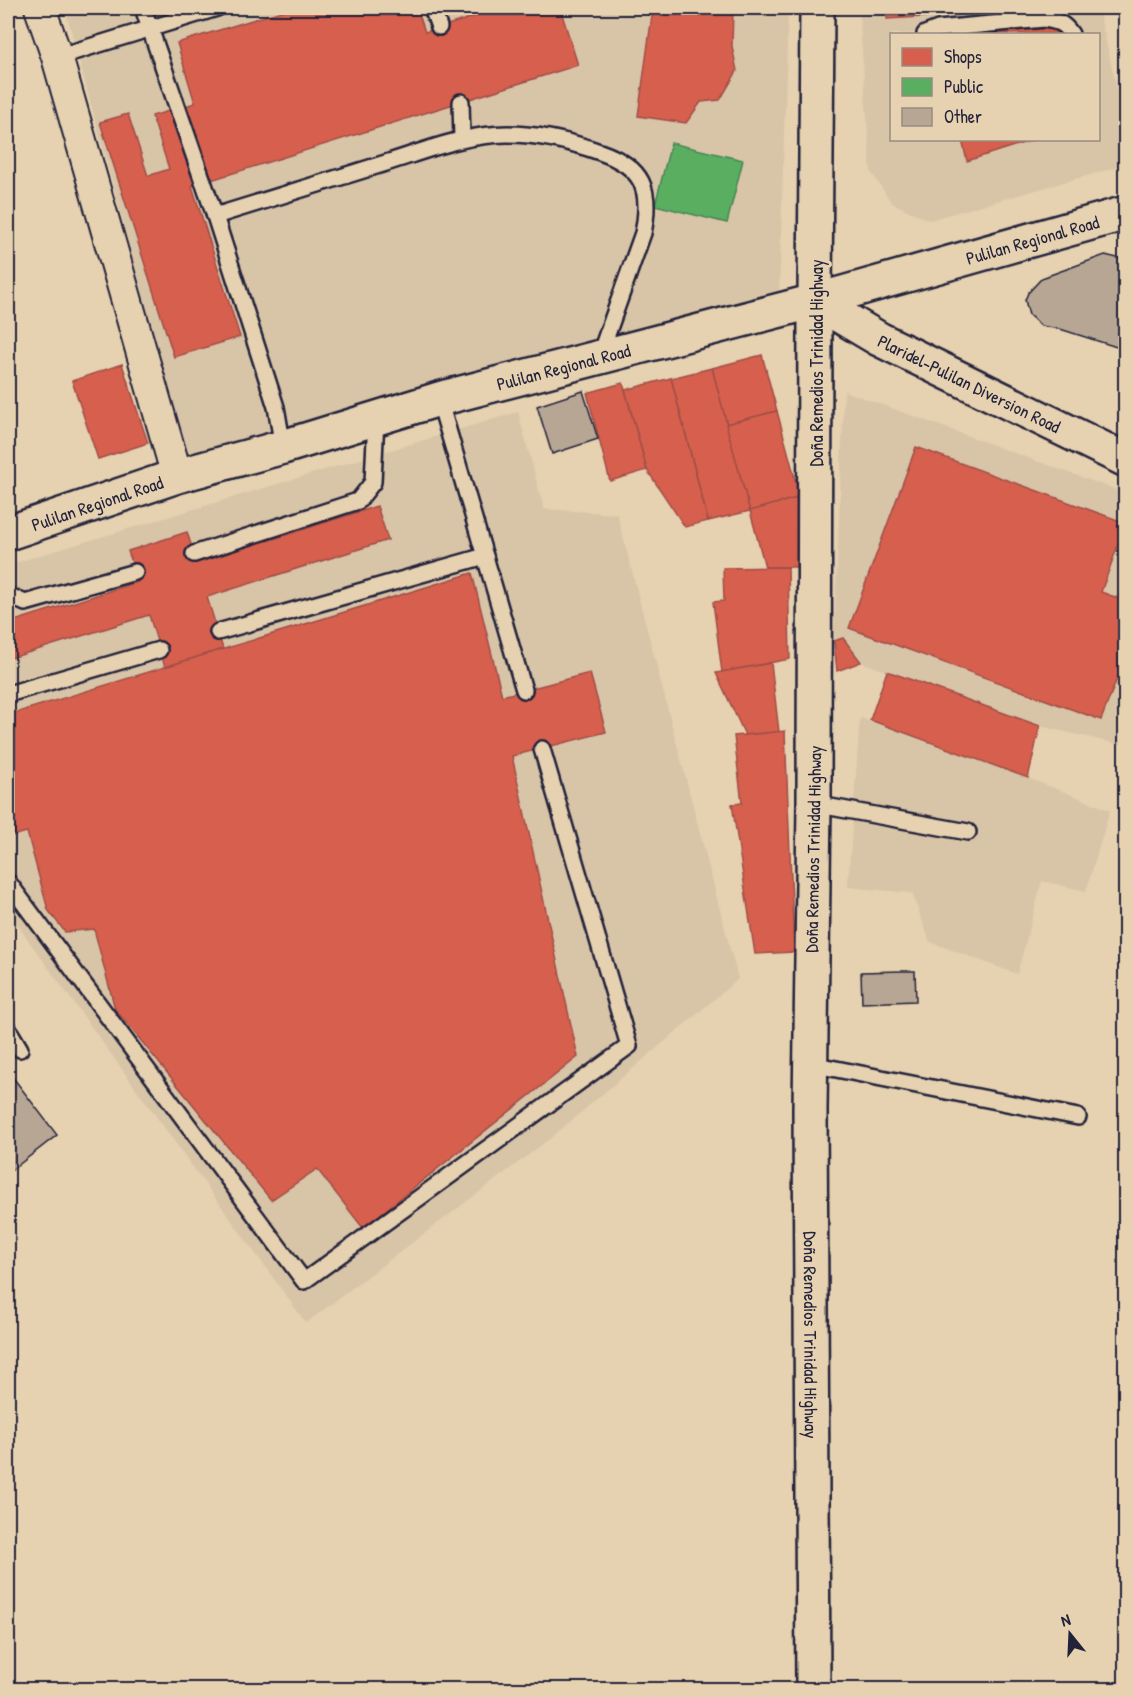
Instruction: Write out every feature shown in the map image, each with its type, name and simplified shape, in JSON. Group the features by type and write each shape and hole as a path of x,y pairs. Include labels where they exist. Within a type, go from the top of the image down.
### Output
{"main road":[{"name":"Doña Remedios Trinidad Highway","path":"813,1689 811,1064 817,8"},
{"name":"Pulilan Regional Road","path":"8,533 177,476 283,447 439,399 816,301 1125,213"},
{"name":"Plaridel-Pulilan Diversion Road","path":"816,301 879,339 1125,460"}],"street":[{"path":"40,8 57,57 177,476"}],"lane":[{"path":"143,8 215,216 276,407 283,447"},
{"path":"57,57 217,8"},
{"path":"432,8 439,27"},
{"path":"928,33 938,29 1044,19 1066,26 1070,33"},
{"path":"461,102 462,139"},
{"path":"215,216 462,139 505,134 539,135 570,141 616,158 633,169 640,180 645,195 647,214 643,233 599,358"},
{"path":"439,399 524,690"},
{"path":"194,554 358,501 373,482 376,418"},
{"path":"218,632 485,556"},
{"path":"8,596 25,603 135,572"},
{"path":"8,694 159,650"},
{"path":"8,882 304,1281 629,1046 542,749"},
{"path":"814,804 968,832"},
{"path":"8,1029 20,1049"},
{"path":"811,1064 1078,1117"}],"shaded area":[{"path":"65,8 788,8 779,296 186,456"},
{"path":"859,8 1098,8 1125,123 1125,165 929,220 892,203 871,172"},
{"path":"844,391 1125,493 1125,746 1040,726 861,662 843,638 834,641"},
{"path":"518,412 544,509 617,514 738,979 552,1137 306,1323 8,912 8,565"},
{"path":"860,718 1110,810 1086,891 1042,881 1017,974 930,942 912,893 848,887"}],"building: Shops":[{"path":"291,8 417,8 425,32 502,8 560,8 578,65 192,186 240,337 174,357 100,122 128,114 148,176 169,169 152,116 195,103 177,43"},
{"path":"653,8 733,8 732,46 737,71 720,100 701,102 686,123 638,116"},
{"path":"887,8 957,8 958,15 887,19"},
{"path":"1057,28 1059,33 990,33"},
{"path":"962,141 1030,141 967,161"},
{"path":"762,355 777,411 726,424 712,368"},
{"path":"122,364 148,443 98,459 72,381"},
{"path":"712,368 750,511 708,521 671,378"},
{"path":"671,378 708,521 685,527 647,470 625,390"},
{"path":"623,383 647,470 610,481 587,393"},
{"path":"777,411 800,497 750,511 726,424"},
{"path":"916,447 1126,523 1101,592 1126,601 1126,655 1101,720 849,628"},
{"path":"800,497 797,567 765,567 750,511"},
{"path":"377,506 388,540 207,597 223,649 165,667 149,615 8,659 8,623 138,582 128,551 187,532 197,563"},
{"path":"788,567 790,659 722,672 713,602 724,601 723,568"},
{"path":"472,573 502,696 590,673 606,732 512,756 578,1057 363,1228 317,1169 271,1200 115,1009 94,929 65,932 48,910 27,832 8,837 8,715"},
{"path":"843,638 861,662 837,671 834,641"},
{"path":"771,663 779,732 745,735 716,673"},
{"path":"887,671 1040,726 1028,778 870,720"},
{"path":"785,731 794,952 755,954 732,804 742,803 734,736"}],"building: Public":[{"path":"671,143 743,160 727,223 655,205"}],"building: Other":[{"path":"1105,255 1126,260 1126,350 1060,329 1041,326 1029,315 1025,300 1028,293 1042,278"},
{"path":"583,391 598,439 552,454 537,406"},
{"path":"915,971 916,1001 862,1003 861,972"},
{"path":"8,1071 57,1135 8,1173"}]}
